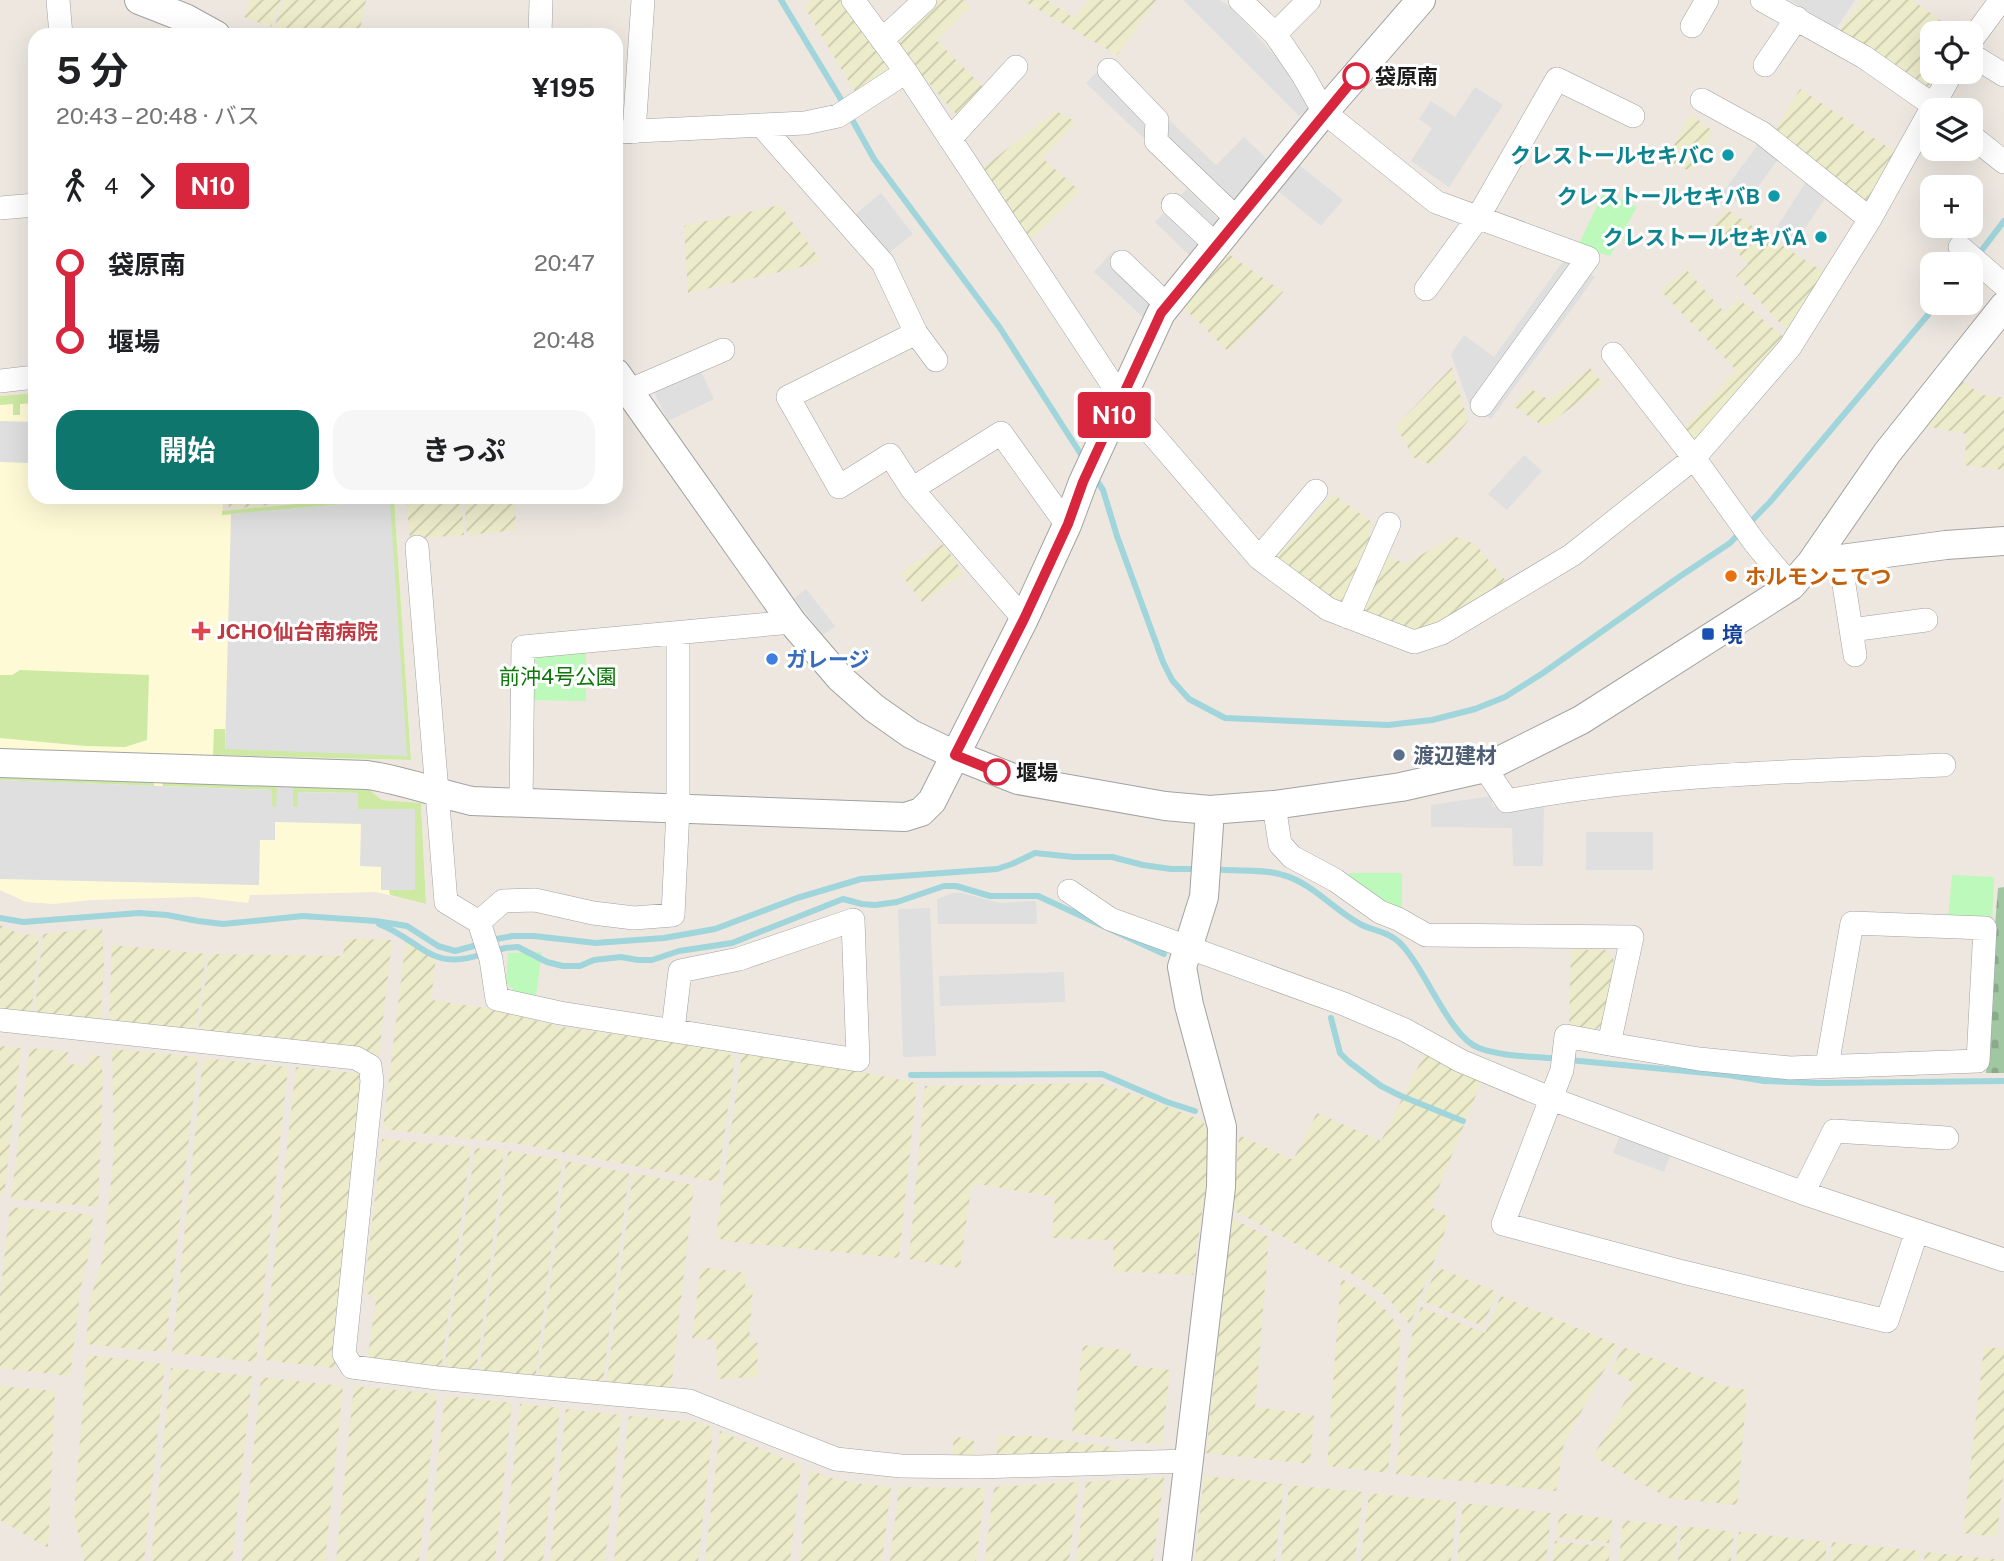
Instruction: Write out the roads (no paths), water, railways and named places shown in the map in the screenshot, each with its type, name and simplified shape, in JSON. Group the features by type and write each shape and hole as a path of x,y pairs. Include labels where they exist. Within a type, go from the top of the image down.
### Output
{"street":[{"path":"58,0 60,28"},
{"path":"139,0 186,27"},
{"path":"540,28 541,0"},
{"path":"643,0 625,132 805,122 838,116 906,72"},
{"path":"853,0 906,72 1122,398 1259,558 1328,609 1414,642 1443,633 1573,555 1693,458 1790,347 1920,134"},
{"path":"882,40 925,0"},
{"path":"1240,0 1275,34 1324,112 1436,202 1587,258 1482,405"},
{"path":"1275,34 1309,0"},
{"path":"0,763 367,775 472,801 905,817 921,811 932,802 1024,619 1068,524 1098,448 1161,313 1324,112 1421,0"},
{"path":"1692,26 1707,0"},
{"path":"1762,0 1864,57 1923,98"},
{"path":"1983,24 2001,0"},
{"path":"1765,65 1797,18"},
{"path":"1983,62 2004,75"},
{"path":"950,139 1016,67"},
{"path":"1109,70 1157,120 1156,141 1237,219"},
{"path":"1426,289 1477,219 1558,79 1633,116"},
{"path":"1702,100 1762,133 1870,219"},
{"path":"761,125 883,263 916,333 936,360"},
{"path":"1983,145 2004,162"},
{"path":"1173,205 1216,244"},
{"path":"0,208 28,206"},
{"path":"1960,247 1995,278"},
{"path":"1122,262 1167,305"},
{"path":"623,383 792,622 840,678 874,708 911,734 1018,780 1164,806 1210,810 1274,805 1401,787 1485,768 1581,720 1791,586 1811,563 1887,453 2004,306"},
{"path":"916,333 788,397 839,487 890,455 912,489 1024,619"},
{"path":"623,382 723,350"},
{"path":"1613,354 1791,586"},
{"path":"0,381 28,378"},
{"path":"912,489 1001,433 1068,524"},
{"path":"1259,558 1316,491"},
{"path":"1348,617 1389,524"},
{"path":"1811,563 1946,545 2004,541"},
{"path":"417,547 446,902 480,925 491,958 497,999 560,1013 858,1060 853,920 739,959 680,971 673,1030"},
{"path":"1840,559 1855,655"},
{"path":"1852,630 1926,620"},
{"path":"521,803 523,647 792,622"},
{"path":"480,925 503,901 534,900 593,913 635,918 673,915 678,808 678,634"},
{"path":"1485,768 1507,801 1566,789 1684,777 1944,765"},
{"path":"1274,805 1280,844 1292,857 1335,880 1381,912 1426,935 1632,937 1609,1044"},
{"path":"1177,1561 1221,1187 1222,1127 1189,1005 1182,967 1203,897 1210,810"},
{"path":"1069,891 1110,919 1344,1004 1405,1030 1461,1061 1552,1099 1803,1193 2004,1260"},
{"path":"1827,1066 1852,923 1985,928 1978,1061 1790,1068 1699,1059 1566,1036 1563,1060 1552,1099 1503,1224 1683,1272 1887,1321 1917,1231"},
{"path":"0,1020 356,1058 370,1066 372,1082 344,1354 352,1367 437,1378 689,1401 836,1459 875,1464 978,1467 1188,1461"},
{"path":"1803,1193 1834,1131 1947,1138"}],"waterway":[{"path":"781,0 874,159 1000,328 1084,459"},
{"path":"1980,252 2004,221"},
{"path":"1095,478 1103,490 1163,662 1172,680 1189,699 1225,718 1388,725 1432,720 1475,709 1505,697 1730,543 1770,502 1928,315"},
{"path":"491,940 534,936 596,943 664,938 715,929 797,898 861,879 997,869 1035,853 1112,857 1171,869 1200,869"},
{"path":"1214,869 1275,873 1304,884 1350,918 1399,942 1409,953 1447,1016 1468,1041 1479,1048 1498,1053 1558,1059"},
{"path":"494,951 518,947 547,962 563,966 580,966 594,960 621,957 652,960 679,951 732,943 843,899 875,905 897,902 944,886 956,886 990,896 1038,896 1164,954"},
{"path":"0,918 23,922 139,913 223,924 303,916 407,926 438,946 455,951 481,944"},
{"path":"379,924 438,957 465,959 483,954"},
{"path":"1331,1018 1340,1053 1349,1062 1381,1086 1463,1121"},
{"path":"1569,1060 1728,1075 1764,1081 2004,1081"},
{"path":"911,1075 1102,1074 1195,1111"}],"place":[{"name":"袋原南","path":"1356,76"},
{"name":"クレストールセキバC","path":"1728,155"},
{"name":"クレストールセキバB","path":"1774,196"},
{"name":"クレストールセキバA","path":"1821,237"},
{"name":"ホルモンこてつ","path":"1731,576"},
{"name":"JCHO仙台南病院","path":"201,631"},
{"name":"境","path":"1708,634"},
{"name":"ガレージ","path":"772,659"},
{"name":"渡辺建材","path":"1399,755"},
{"name":"堰場","path":"997,772"}],"park label":[{"name":"前沖4号公園","path":"558,676"}]}
